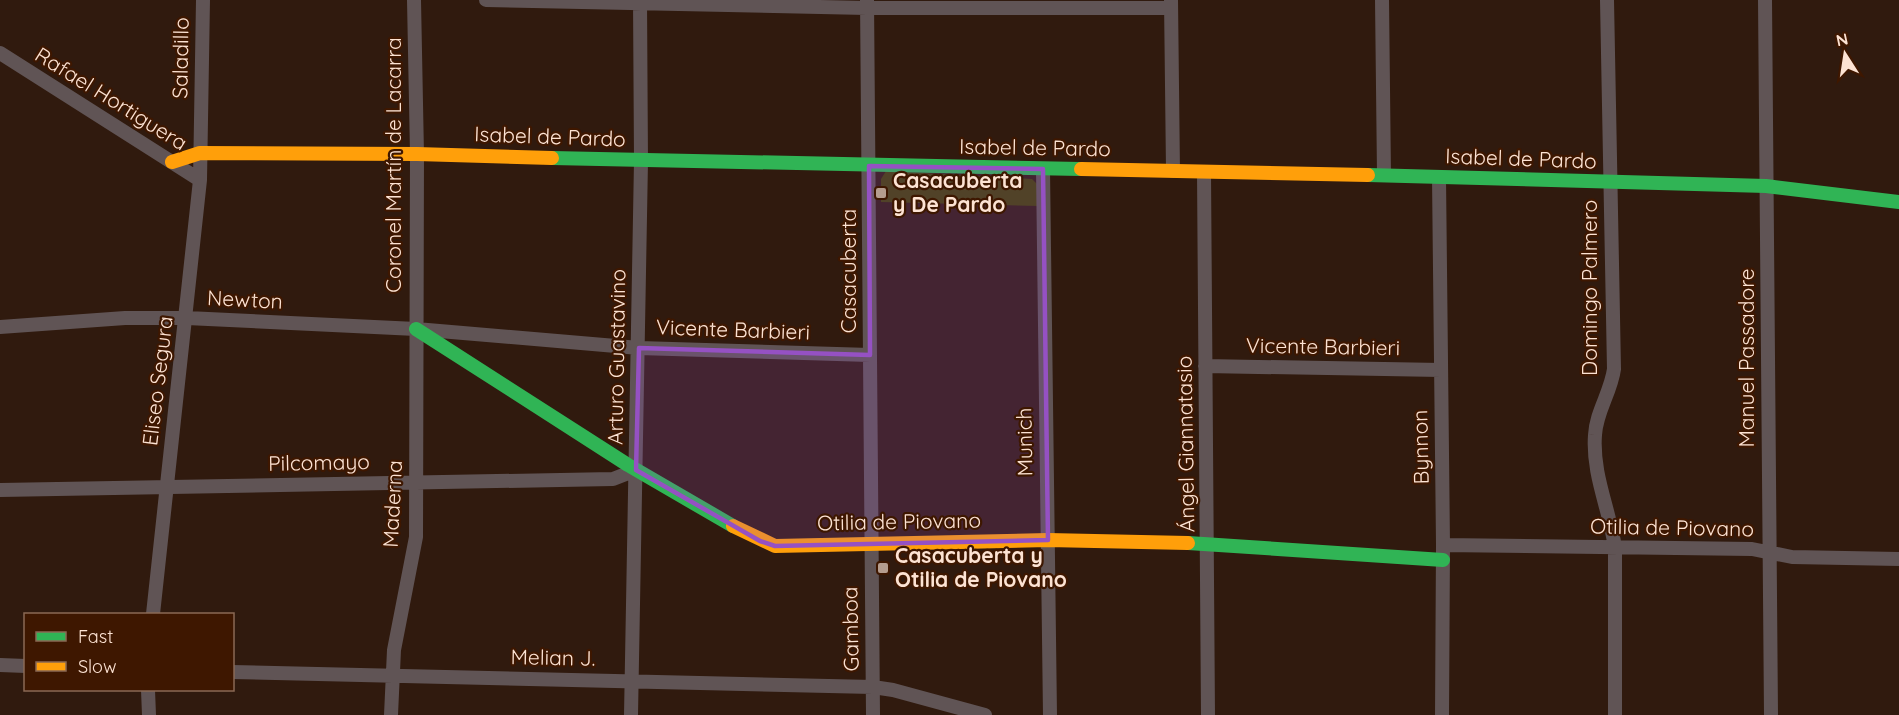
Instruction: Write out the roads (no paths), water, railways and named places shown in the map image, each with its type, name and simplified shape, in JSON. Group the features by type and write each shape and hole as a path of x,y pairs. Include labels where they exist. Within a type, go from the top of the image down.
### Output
{"street":[{"name":"Saladillo","path":"200,153 203,0"},
{"name":"Coronel Martín de Lacarra","path":"414,0 417,154 416,329"},
{"path":"486,0 640,3 1171,4 1173,171"},
{"path":"1382,0 1384,175"},
{"name":"Domingo Palmero","path":"1607,0 1614,369 1612,383 1598,420 1595,435 1599,485 1613,529 1615,548 1616,715"},
{"name":"Manuel Passadore","path":"1765,0 1771,715"},
{"name":"Arturo Guastavino","path":"631,715 639,348 640,3"},
{"name":"Casacuberta","path":"867,4 872,542"},
{"name":"Rafael Hortiguera","path":"0,53 200,180"},
{"name":"Isabel de Pardo","path":"171,162 200,153 417,154 869,166 1384,175 1766,186 1899,202"},
{"name":"Eliseo Segura","path":"153,613 187,318 200,180 200,153"},
{"name":"Munich","path":"1043,169 1050,715"},
{"name":"Ángel Giannatasio","path":"1204,172 1208,715"},
{"name":"Bynnon","path":"1439,177 1443,545 1442,715"},
{"name":"Newton","path":"0,327 125,318 187,318 416,329"},
{"name":"Vicente Barbieri","path":"416,329 639,348 870,355"},
{"name":"Otilia de Piovano","path":"416,329 636,470 760,541 775,546 872,542 1048,540 1208,543 1443,560"},
{"name":"Maderna","path":"392,715 391,676 416,537 416,329"},
{"name":"Vicente Barbieri","path":"1205,366 1441,370"},
{"name":"Pilcomayo","path":"0,490 613,479 636,470"},
{"name":"Gamboa","path":"872,542 873,715"},
{"name":"Otilia de Piovano","path":"1443,545 1752,549 1792,557 1899,559"},
{"path":"0,665 24,666"},
{"name":"Melian J.","path":"234,672 873,687 893,690 985,715"},
{"path":"148,691 149,715"}],"place":[{"name":"Casacuberta y De Pardo","path":"881,193"},
{"name":"Casacuberta y Otilia de Piovano","path":"883,568"}]}
